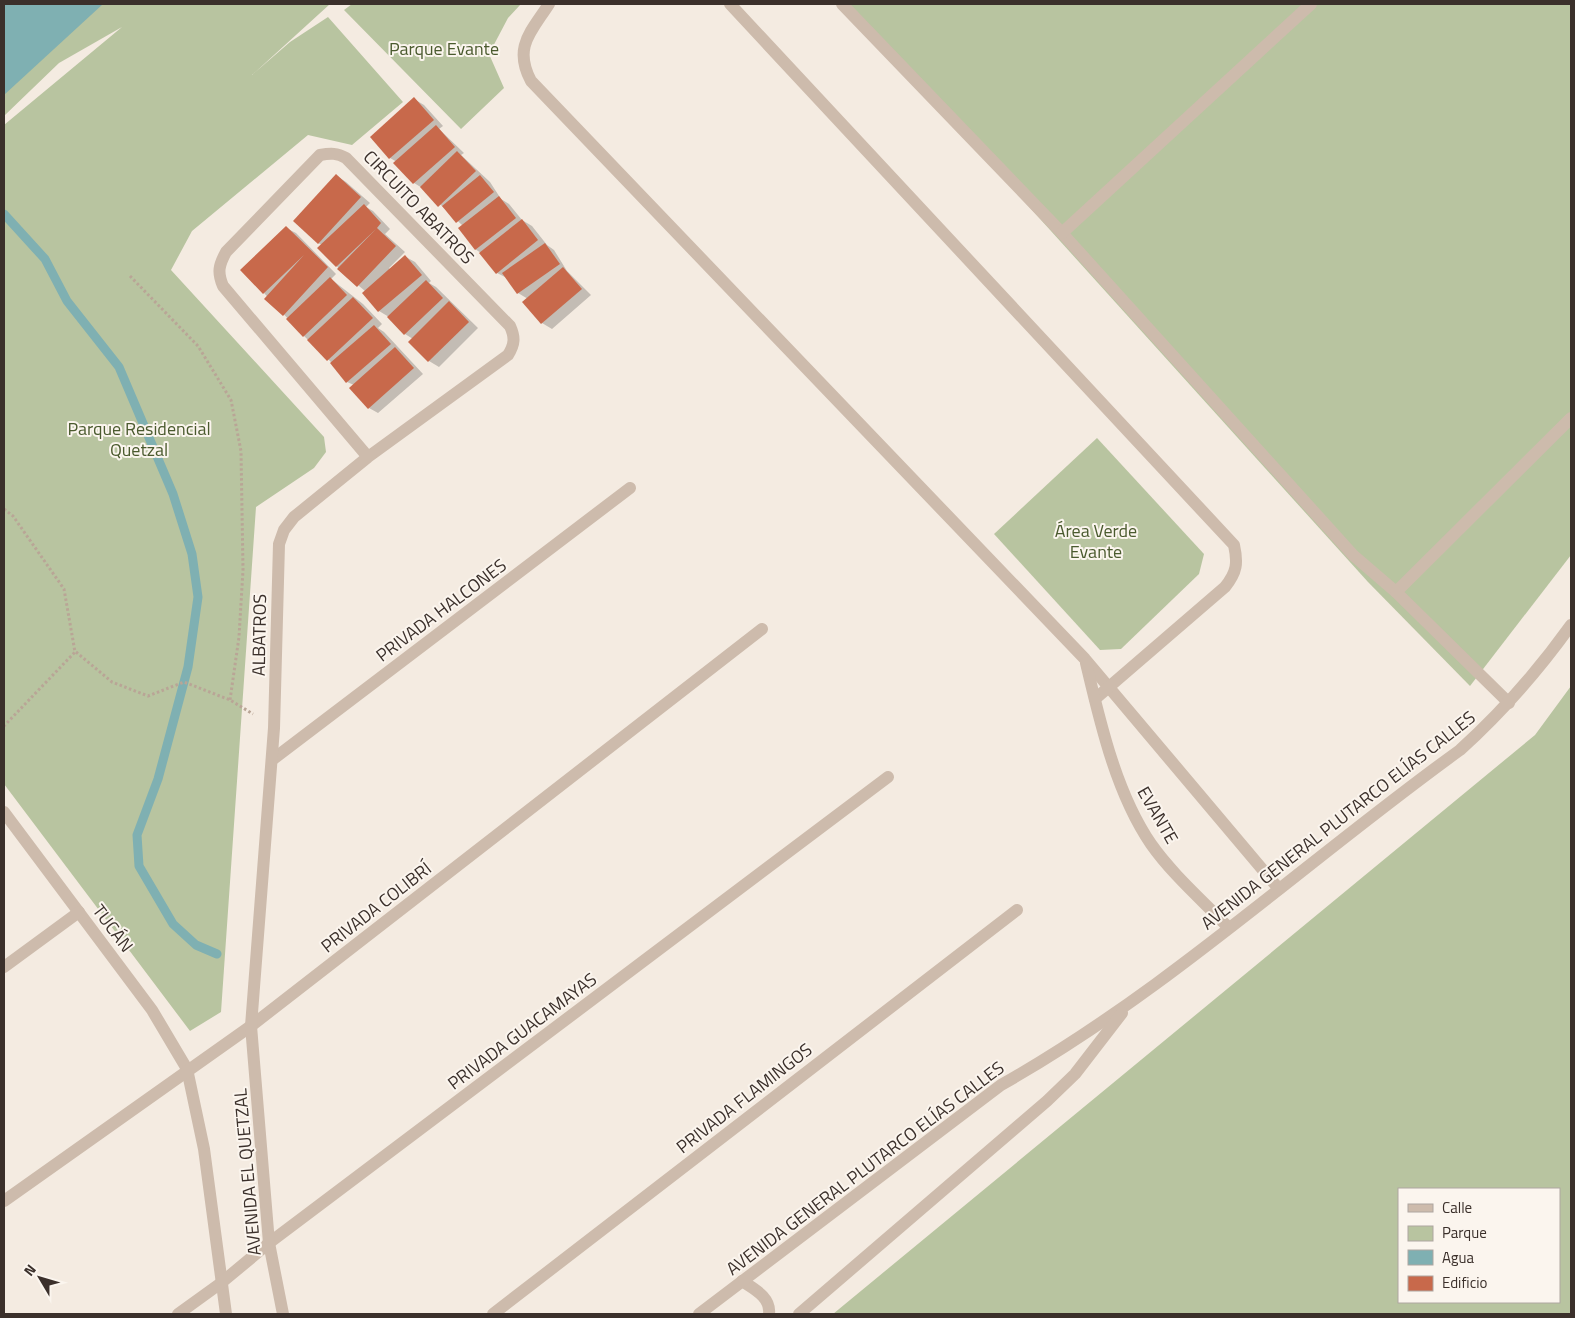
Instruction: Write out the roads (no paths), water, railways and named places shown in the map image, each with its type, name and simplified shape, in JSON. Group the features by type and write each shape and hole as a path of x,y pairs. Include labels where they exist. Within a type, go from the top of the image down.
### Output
{"street":[{"path":"549,4 524,44 522,55 524,69 531,81 1086,659 1199,797 1279,889"},
{"path":"730,4 1234,545 1238,561 1235,574 1225,587 1108,685 1095,699"},
{"path":"842,4 1062,233 1353,555 1396,592 1509,703"},
{"path":"1062,233 1311,4"},
{"name":"CIRCUITO ABATROS","path":"368,457 223,286 218,275 220,264 226,252 320,155 338,153 346,158 510,326 514,336 514,346 508,355"},
{"name":"ALBATROS","path":"251,1026 274,728 278,544 284,530 294,516 368,457 508,355"},
{"path":"1396,592 1571,418"},
{"name":"PRIVADA HALCONES","path":"272,760 630,488"},
{"name":"AVENIDA GENERAL PLUTARCO ELÍAS CALLES","path":"699,1314 1001,1085 1039,1063 1130,1003 1460,750 1509,703 1544,663 1571,625"},
{"name":"PRIVADA COLIBRÍ","path":"4,1201 251,1026 762,629"},
{"name":"EVANTE","path":"1086,659 1095,699 1130,809 1158,854 1228,927"},
{"name":"PRIVADA GUACAMAYAS","path":"178,1314 221,1283 269,1243 888,777"},
{"name":"TUCÁN","path":"4,812 152,1010 188,1069"},
{"name":"PRIVADA FLAMINGOS","path":"493,1314 1017,910"},
{"path":"4,967 79,912"},
{"name":"AVENIDA GENERAL PLUTARCO ELÍAS CALLES","path":"799,1314 1047,1101 1074,1074 1130,1003"},
{"name":"AVENIDA EL QUETZAL","path":"251,1026 269,1243 283,1314"},
{"name":"AVENIDA EL QUETZAL","path":"188,1069 204,1150 226,1314"},
{"path":"742,1281 766,1300 769,1304 769,1314"}],"water":[{"path":"4,4 103,4 4,95"}],"waterway":[{"path":"4,214 45,259 67,301 119,367 173,494 192,554 198,597 188,667 158,779 137,835 139,866 173,924 196,945 217,954"}],"park label":[{"name":"Parque Evante","path":"444,48"},
{"name":"Parque Residencial Quetzal","path":"139,438"},
{"name":"Área Verde Evante","path":"1096,540"}]}
